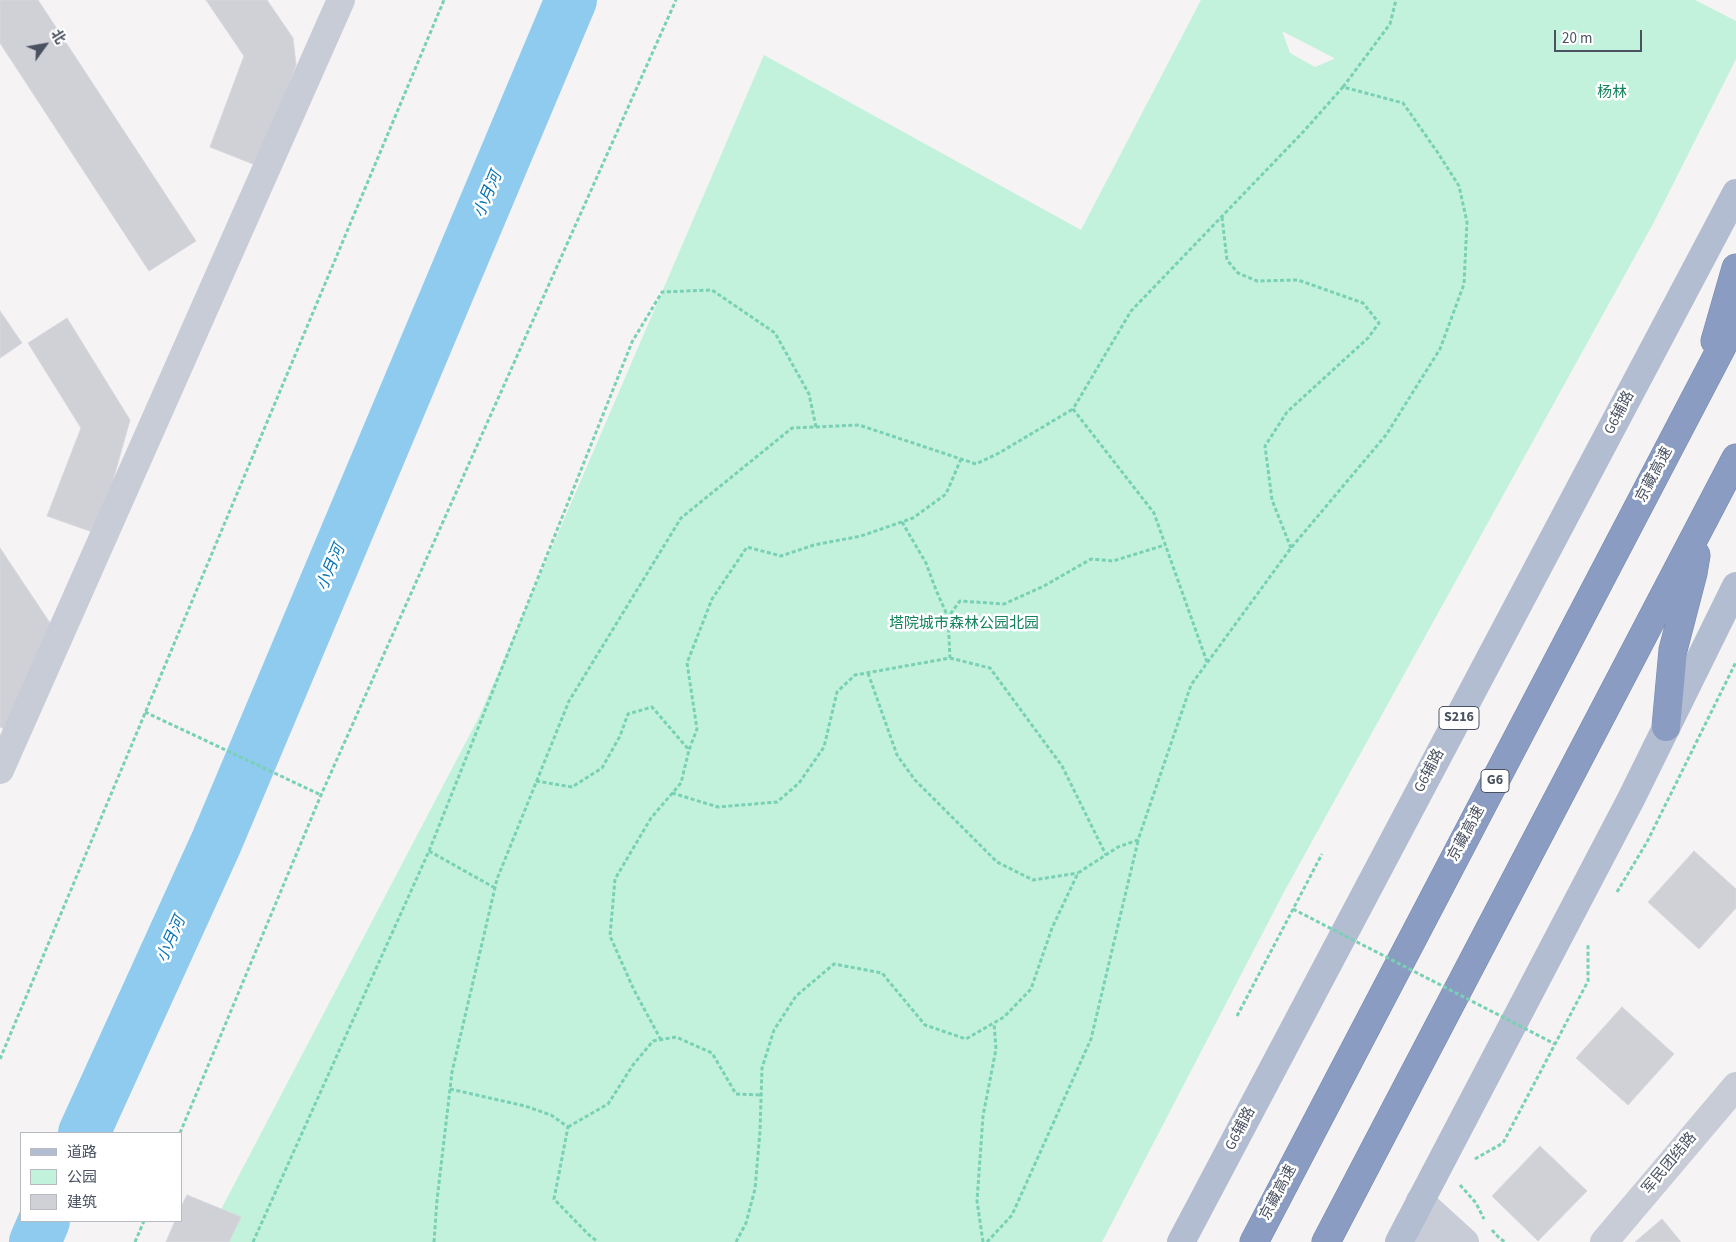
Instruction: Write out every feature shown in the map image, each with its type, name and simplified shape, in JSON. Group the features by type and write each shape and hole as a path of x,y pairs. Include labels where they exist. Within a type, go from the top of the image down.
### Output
{"highway":[{"path":"1701,388 1736,268"},
{"name":"京藏高速","path":"1254,1242 1736,320"},
{"path":"1326,1242 1736,458"},
{"path":"1666,727 1673,650 1693,573 1702,524"}],"main road":[{"name":"G6辅路","path":"1181,1242 1736,193"},
{"path":"1406,1230 1626,807 1736,586"}],"street":[{"path":"0,770 341,0"},
{"name":"军民团结路","path":"1604,1242 1736,1086"},
{"path":"1406,1230 1430,1242"},
{"path":"1406,1230 1465,1242"}],"path":[{"path":"0,1059 444,0"},
{"path":"180,1132 321,795 676,0"},
{"path":"434,1242 452,1072 495,888 569,701 681,518 792,428 859,425 976,464 999,453 1073,409 1131,311 1304,131 1343,87 1390,24 1396,0"},
{"path":"987,1242 1012,1215 1091,1039 1138,840 1191,685 1291,548 1386,435 1440,350 1464,284 1467,222 1459,186 1403,102 1343,87"},
{"path":"1222,216 1227,260 1238,273 1257,281 1298,280 1363,303 1379,323 1368,338 1287,412 1265,446 1272,500 1291,548"},
{"path":"253,1242 429,851 632,342 662,292 712,290 775,333 809,394 816,427"},
{"path":"1073,409 1154,513 1207,662"},
{"path":"661,1040 634,990 610,936 615,878 651,818 681,783 689,750 697,729 687,663 712,599 747,547 781,556 814,545 861,536 912,518 946,494 961,459"},
{"path":"902,522 926,563 948,617 950,658"},
{"path":"948,617 960,601 1004,604 1044,586 1092,559 1113,561 1165,545"},
{"path":"672,793 718,807 777,802 799,783 824,747 837,692 855,675 950,658 990,668 1062,766 1106,855"},
{"path":"868,673 897,755 915,780 997,862 1033,880 1078,873 1118,848 1138,840"},
{"path":"536,781 572,787 602,768 620,736 628,714 652,707 689,750"},
{"path":"145,712 321,795"},
{"path":"429,851 495,888"},
{"path":"1237,1016 1322,854"},
{"path":"736,1242 746,1223 755,1189 762,1068 774,1030 796,996 834,964 882,973 925,1025 966,1039 1004,1017 1031,989 1052,928 1078,873"},
{"path":"1294,909 1555,1044"},
{"path":"1472,1161 1503,1143 1588,981 1588,942"},
{"path":"983,1242 977,1201 983,1116 996,1049 994,1023"},
{"path":"598,1242 554,1199 568,1127 608,1104 638,1059 654,1041 676,1037 712,1053 736,1094 761,1095"},
{"path":"450,1089 525,1106 551,1115 568,1127"},
{"path":"1459,1185 1476,1203 1486,1223"},
{"path":"135,1242 144,1222"},
{"path":"1490,1228 1500,1239 1506,1242"}],"green space":[{"name":"塔院城市森林公园北园","path":"1201,0 1695,0 1736,21 1736,59 1654,222 1284,892 1102,1242 204,1242 479,717 764,55 1081,230","holes":["1282,31 1334,58 1315,67 1290,53"]}],"building":[{"path":"0,0 38,0 196,241 149,271 0,43"},
{"path":"206,0 267,0 293,38 296,65 258,166 210,147 244,56"},
{"path":"0,311 22,343 0,358"},
{"path":"67,318 130,420 98,534 47,516 81,428 28,343"},
{"path":"0,548 50,623 9,731 0,727"},
{"path":"1694,851 1736,889 1736,908 1699,949 1648,902"},
{"path":"1622,1007 1674,1054 1628,1105 1576,1058"},
{"path":"1540,1146 1587,1191 1538,1241 1492,1196"},
{"path":"187,1195 241,1217 229,1242 166,1242 175,1222 182,1222 182,1205"},
{"path":"1662,1219 1681,1242 1635,1242"}],"waterway":[{"name":"小月河","path":"84,1132 216,843 571,0"},
{"name":"小月河","path":"35,1242 44,1222"}],"park label":[{"name":"杨林","path":"1612,94"}]}
